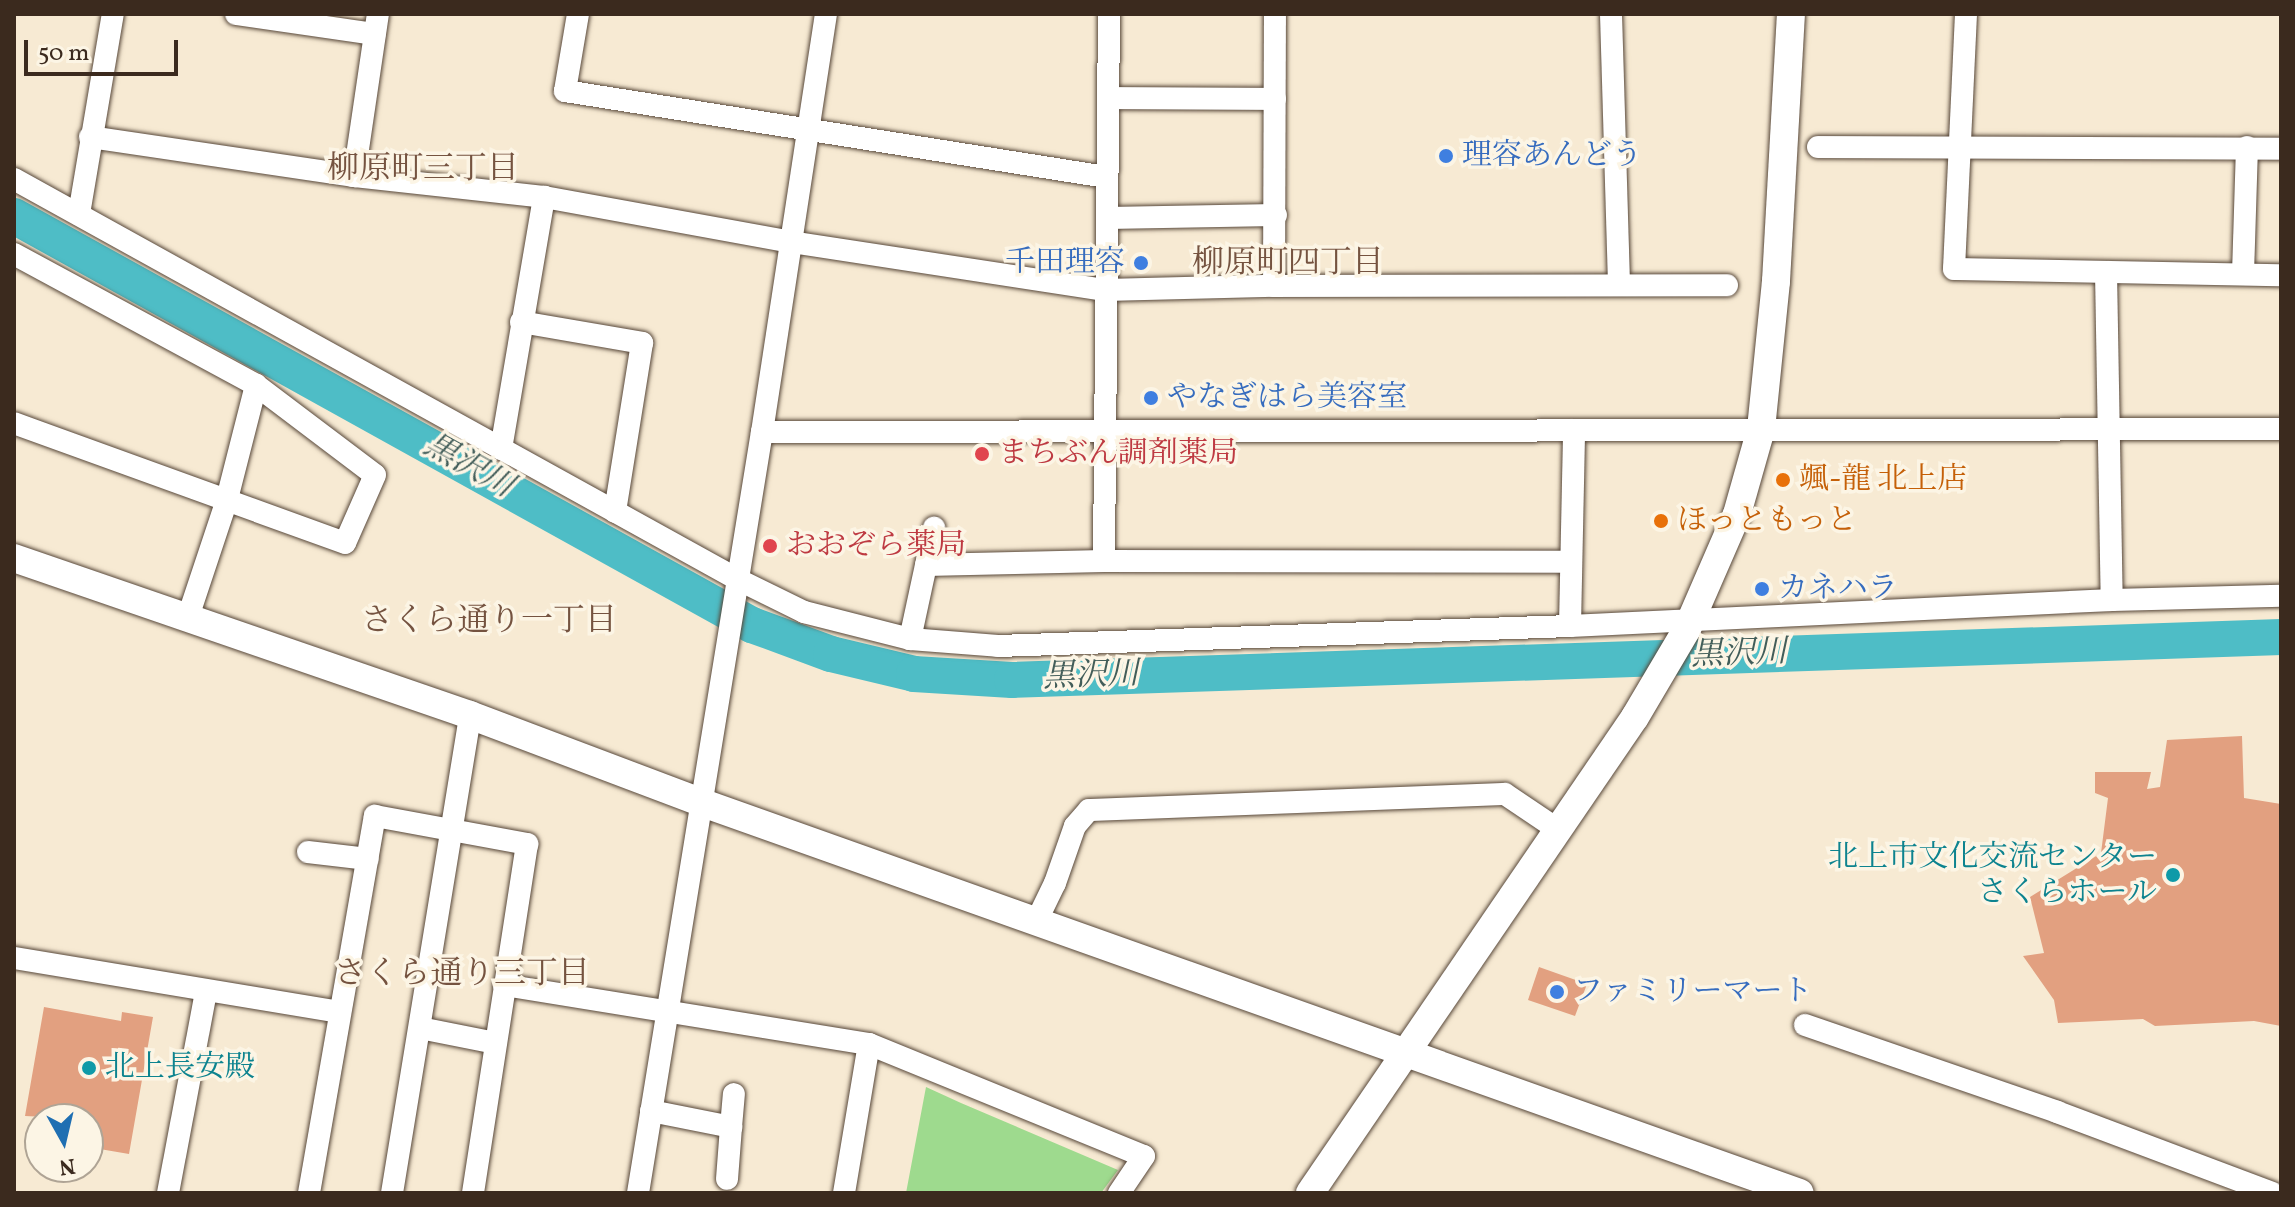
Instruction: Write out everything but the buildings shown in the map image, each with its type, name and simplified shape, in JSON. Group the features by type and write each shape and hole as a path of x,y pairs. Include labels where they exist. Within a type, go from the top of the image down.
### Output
{"street":[{"path":"79,214 113,14"},
{"path":"236,14 377,24 354,176"},
{"path":"578,14 565,91 1106,177"},
{"path":"638,1193 762,432 826,14"},
{"path":"1104,561 1109,14"},
{"path":"1274,286 1275,14"},
{"path":"1611,14 1619,284"},
{"path":"1310,1193 1658,679 1690,623 1737,514 1761,429 1776,281 1791,14"},
{"path":"1966,14 1954,269 2281,275"},
{"path":"1110,98 1275,99"},
{"path":"90,137 354,176 544,197 791,242 1105,290 1274,286 1727,285"},
{"path":"1818,147 2281,149"},
{"path":"2243,274 2247,147"},
{"path":"14,179 615,512 736,584 804,612 910,639 998,646 1690,623 2112,600 2281,596"},
{"path":"501,449 544,197"},
{"path":"1107,218 1276,215"},
{"path":"14,254 256,385 375,475 345,543 226,503 14,423"},
{"path":"2106,272 2112,600"},
{"path":"521,322 642,343 615,512"},
{"path":"188,617 226,503 256,385"},
{"path":"762,432 2281,429"},
{"path":"1570,626 1574,430"},
{"path":"910,639 934,528"},
{"path":"14,558 470,715 700,802 1403,1053 1757,1186 1800,1193"},
{"path":"926,565 1104,561 1571,562"},
{"path":"392,1193 470,715"},
{"path":"1037,920 1055,883 1075,826 1089,810 1505,794 1557,829"},
{"path":"309,1193 375,816 527,844 473,1193"},
{"path":"308,852 368,859"},
{"path":"14,958 339,1012"},
{"path":"504,985 869,1044 1144,1156 1119,1193"},
{"path":"168,1193 206,991"},
{"path":"1805,1025 2057,1112 2272,1193"},
{"path":"420,1028 496,1043"},
{"path":"844,1193 869,1044"},
{"path":"727,1179 734,1094"},
{"path":"651,1111 731,1127"}],"green space":[{"path":"926,1087 1118,1170 1101,1193 906,1193"}],"waterway":[{"name":"黒沢川","path":"14,216 752,625 831,654 914,674 1012,680 2281,637"}],"place":[{"name":"理容あんどう","path":"1446,156"},
{"name":"千田理容","path":"1141,263"},
{"name":"やなぎはら美容室","path":"1151,398"},
{"name":"まちぶん調剤薬局","path":"982,454"},
{"name":"颯-龍 北上店","path":"1783,480"},
{"name":"ほっともっと","path":"1661,521"},
{"name":"おおぞら薬局","path":"770,546"},
{"name":"カネハラ","path":"1762,589"},
{"name":"北上市文化交流センター さくらホール","path":"2173,875"},
{"name":"ファミリーマート","path":"1557,992"},
{"name":"北上長安殿","path":"89,1068"}],"district":[{"name":"柳原町三丁目","path":"423,170"},
{"name":"柳原町四丁目","path":"1288,264"},
{"name":"さくら通り一丁目","path":"489,622"},
{"name":"さくら通り三丁目","path":"462,975"}]}
